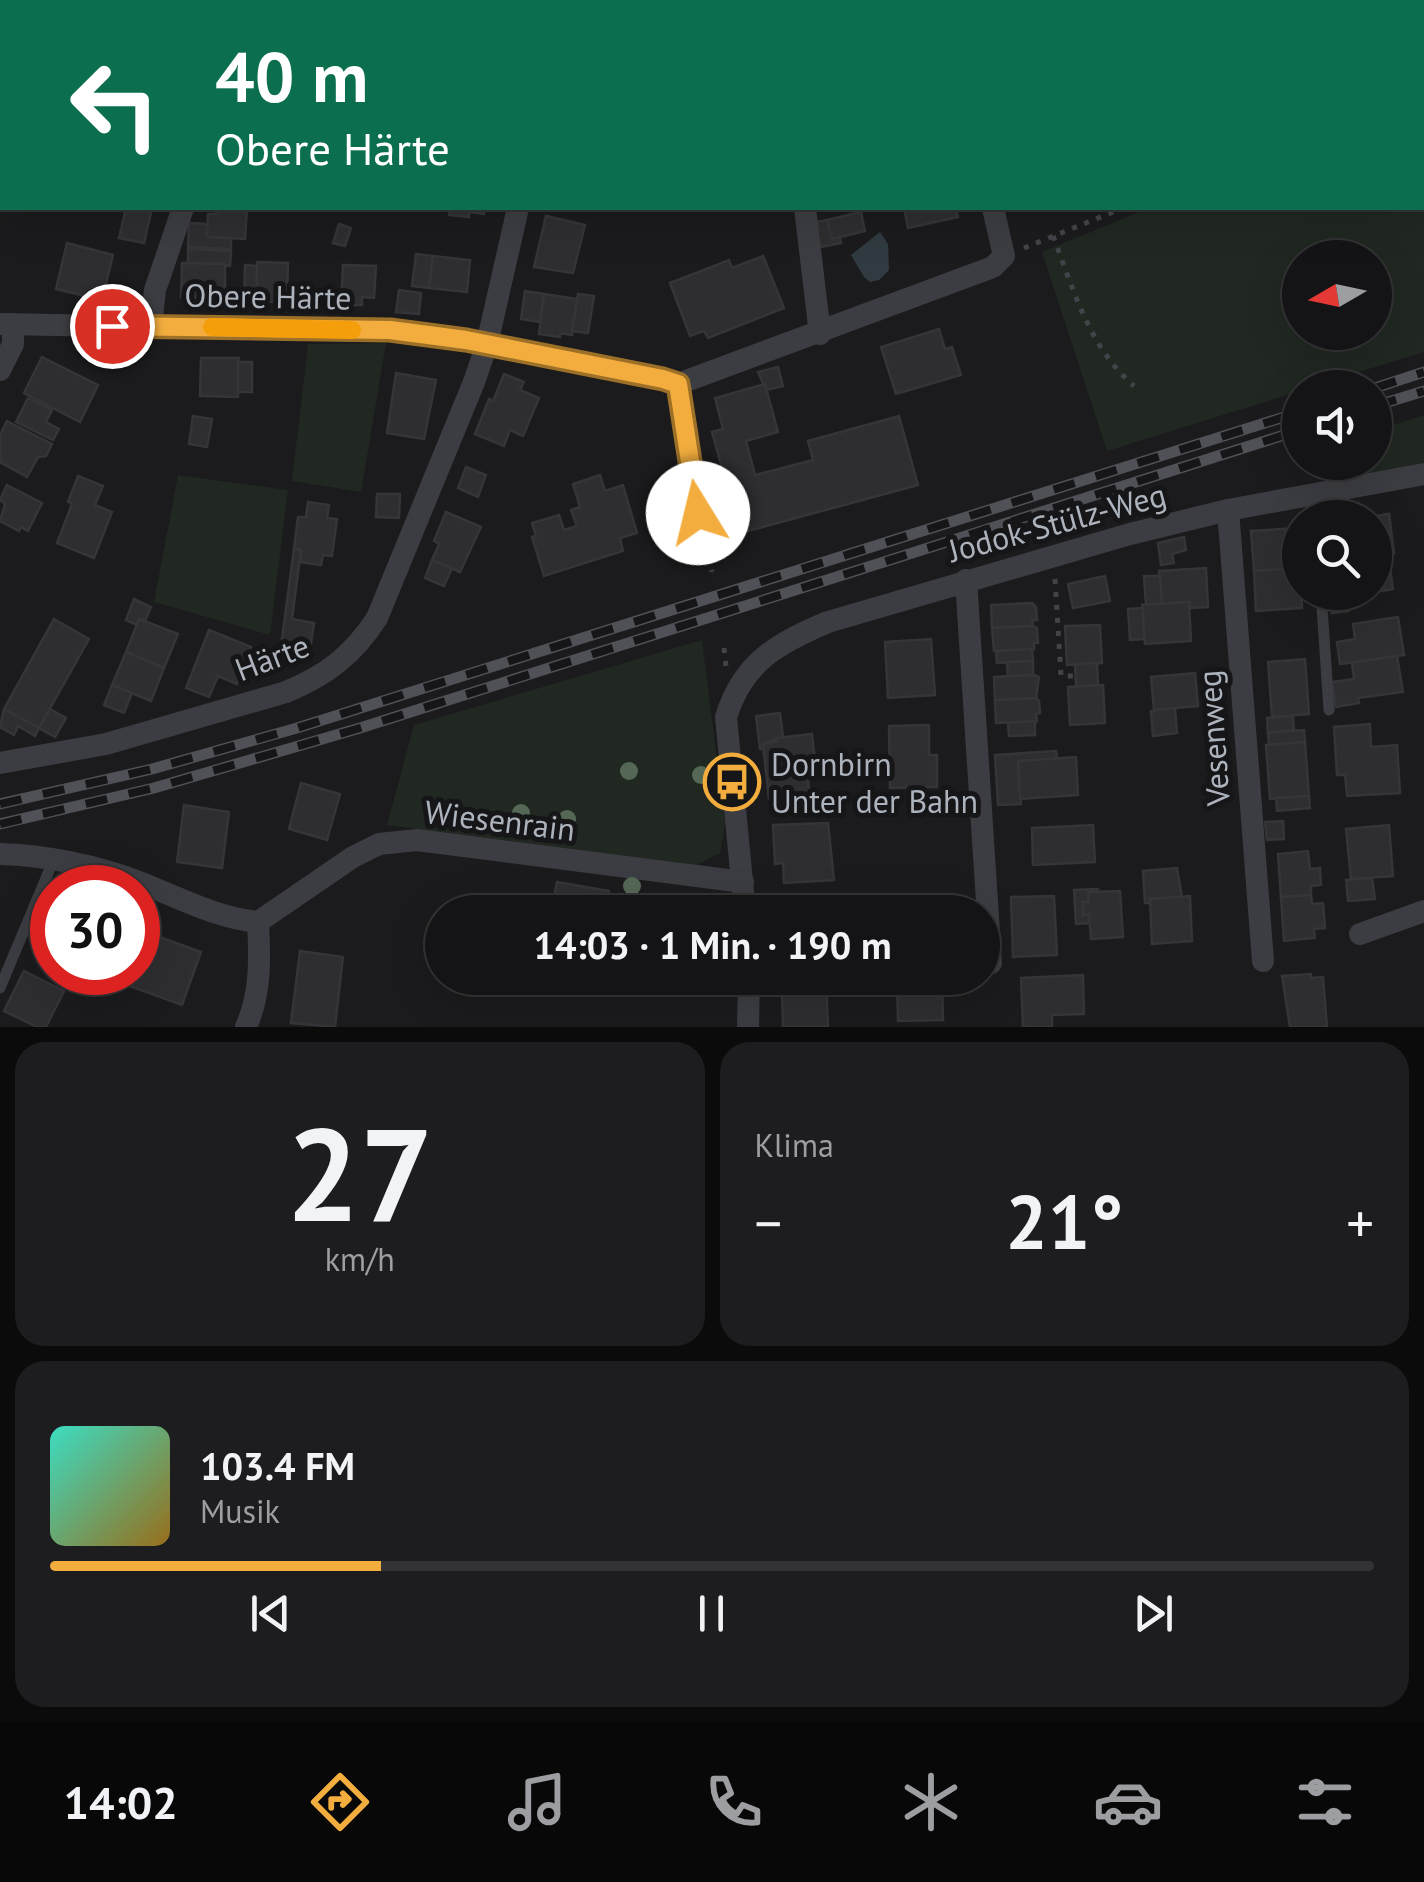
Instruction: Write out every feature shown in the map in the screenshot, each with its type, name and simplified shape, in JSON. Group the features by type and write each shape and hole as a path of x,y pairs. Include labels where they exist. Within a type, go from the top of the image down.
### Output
{"street":[{"path":"151,326 155,290 182,210"},
{"name":"Härte","path":"0,763 106,744 286,692 336,667 359,645 377,618 486,344 518,210"},
{"path":"805,210 820,334"},
{"path":"698,513 678,384 993,267 1004,256 993,210"},
{"path":"0,370 13,344 7,324"},
{"name":"Obere Härte","path":"7,324 390,330 486,344 678,384"},
{"name":"Jodok-Stülz-Weg","path":"743,882 726,716 734,692 748,670 786,640 828,622 1054,555 1228,510 1424,474"},
{"name":"Vesenweg","path":"1228,510 1263,961"},
{"path":"966,580 987,895"},
{"name":"Wiesenrain","path":"258,922 353,857 380,844 418,840 743,882"},
{"path":"0,854 54,860 138,882 228,919 258,922 260,968 254,1010 246,1027"},
{"path":"743,882 744,895"},
{"path":"1360,934 1424,911"},
{"path":"748,1027 749,995"}],"lane":[{"path":"1314,493 1315,500"},
{"path":"1322,610 1329,710"},
{"path":"0,988 54,860"}],"path":[{"path":"1004,256 1118,210"},
{"path":"1053,236 1094,341 1115,370 1134,386"},
{"path":"698,513 712,572"},
{"path":"1054,555 1061,676 1076,676"}],"shaded area":[{"path":"1144,210 1424,210 1424,352 1365,370 1282,370 1282,397 1107,451 1042,252"},
{"path":"880,232 888,244 889,270 879,280 870,282 851,255"},
{"path":"386,343 361,492 292,481 308,344"},
{"path":"1424,415 1424,463 1392,469 1392,425"},
{"path":"178,475 288,490 270,635 154,602"},
{"path":"702,640 725,825 720,853 696,865 387,825 414,725"}],"building":[{"path":"126,210 152,210 144,243 119,238"},
{"path":"216,210 247,210 245,239 207,237 208,214 216,214"},
{"path":"450,210 485,210 484,214 469,212 469,217 449,215"},
{"path":"904,210 956,210 958,217 908,228"},
{"path":"861,212 865,231 832,239 827,220"},
{"path":"546,216 585,225 573,273 534,267"},
{"path":"827,220 832,239 840,237 841,243 816,248 811,223"},
{"path":"189,223 207,224 207,237 231,238 231,249 188,247"},
{"path":"339,224 351,228 345,246 333,243"},
{"path":"67,243 113,255 102,300 56,289"},
{"path":"188,249 231,251 230,266 188,263"},
{"path":"416,254 433,256 429,288 412,286"},
{"path":"433,256 470,260 467,292 429,288"},
{"path":"763,256 784,308 708,338 704,331 690,336 670,283 729,260 732,268"},
{"path":"257,262 288,263 287,296 274,296 274,302 256,301"},
{"path":"182,263 225,264 225,299 181,297"},
{"path":"245,265 257,266 256,301 244,301"},
{"path":"343,265 376,266 374,298 362,297 362,305 341,305"},
{"path":"399,290 421,293 419,314 396,312"},
{"path":"525,291 544,294 540,322 521,319"},
{"path":"544,294 577,299 572,335 539,334"},
{"path":"578,294 594,296 588,333 572,331"},
{"path":"939,329 945,349 952,347 961,375 896,394 881,347"},
{"path":"42,357 98,385 80,422 24,393"},
{"path":"201,358 239,358 238,397 200,396"},
{"path":"238,362 252,362 252,392 238,392"},
{"path":"778,367 783,386 766,390 758,372"},
{"path":"396,373 436,380 424,439 387,433"},
{"path":"504,374 524,382 520,390 539,398 523,436 510,430 504,446 475,434"},
{"path":"765,384 778,432 746,441 755,475 813,460 808,441 899,416 918,485 748,531 738,495 730,497 712,432 723,429 715,398"},
{"path":"28,398 52,410 46,422 59,429 53,440 16,422"},
{"path":"193,416 212,419 207,447 189,444"},
{"path":"7,421 52,444 46,456 38,457 27,477 0,462 0,435"},
{"path":"466,467 486,475 478,497 458,488"},
{"path":"600,475 605,491 623,485 637,533 620,538 623,551 544,576 532,537 536,536 532,523 559,515 564,530 577,526 571,510 580,507 573,484"},
{"path":"78,476 103,486 95,505 112,512 94,558 57,543"},
{"path":"7,485 42,503 28,531 21,527 19,531 0,521 5,504 0,500"},
{"path":"377,494 400,494 399,518 376,517"},
{"path":"308,502 329,505 327,518 337,519 332,556 323,555 321,565 300,562 301,550 294,549 298,517 306,517"},
{"path":"446,512 481,527 460,572 432,560 439,544 434,541"},
{"path":"1282,529 1282,569 1254,571 1251,531"},
{"path":"1184,537 1186,550 1172,554 1174,563 1161,565 1158,543"},
{"path":"294,549 301,550 292,619 314,623 310,650 281,646"},
{"path":"432,560 452,568 444,586 425,578"},
{"path":"1206,568 1208,607 1189,608 1189,602 1162,604 1159,571"},
{"path":"1282,569 1282,609 1256,611 1254,571"},
{"path":"1105,576 1110,601 1073,608 1068,584"},
{"path":"1144,576 1160,576 1162,604 1146,605"},
{"path":"134,599 151,607 145,621 139,619 137,625 126,620"},
{"path":"1189,602 1191,641 1145,644 1142,605"},
{"path":"1032,603 1037,620 1032,620 1033,626 992,628 991,605"},
{"path":"1143,608 1144,639 1130,640 1128,609"},
{"path":"1398,617 1404,655 1340,664 1337,642 1355,639 1353,624"},
{"path":"54,619 89,639 39,728 4,709"},
{"path":"139,619 178,634 164,668 126,652"},
{"path":"1100,625 1102,663 1067,665 1065,626"},
{"path":"992,628 1037,628 1038,643 1034,643 1034,649 994,651"},
{"path":"209,630 251,647 237,684 218,676 209,697 186,688"},
{"path":"931,639 935,695 888,698 885,642"},
{"path":"1032,649 1033,661 997,663 996,651"},
{"path":"126,652 164,668 151,701 112,685"},
{"path":"1397,656 1403,692 1358,698 1359,703 1336,707 1332,682 1354,679 1352,663"},
{"path":"1305,659 1309,714 1272,717 1268,662"},
{"path":"1033,661 1033,675 1008,677 1007,662"},
{"path":"1097,663 1098,685 1076,686 1075,664"},
{"path":"1195,673 1198,706 1154,710 1151,677"},
{"path":"994,677 1039,677 1036,698 995,700"},
{"path":"112,685 132,693 124,713 104,705"},
{"path":"1103,685 1105,723 1070,725 1068,687"},
{"path":"1036,698 1040,713 1036,714 1037,721 996,723 995,700"},
{"path":"1175,708 1177,733 1153,736 1151,711"},
{"path":"4,709 39,728 35,736 18,726 14,735 0,727"},
{"path":"50,709 66,718 55,737 39,728"},
{"path":"780,713 783,737 763,744 760,749 756,716"},
{"path":"1293,716 1294,730 1268,733 1267,718"},
{"path":"1035,721 1035,735 1009,736 1008,723"},
{"path":"1370,724 1371,747 1397,745 1400,793 1347,796 1345,775 1337,775 1334,727"},
{"path":"929,725 929,755 937,755 937,787 890,788 889,726"},
{"path":"1304,730 1305,742 1269,745 1268,733"},
{"path":"812,734 815,761 806,762 810,797 769,799 763,744 776,742 776,738"},
{"path":"1305,742 1309,796 1270,799 1266,745"},
{"path":"1056,751 1057,759 1018,761 1021,804 998,805 995,755"},
{"path":"1076,757 1078,795 1020,799 1018,761"},
{"path":"301,783 340,794 327,840 289,829"},
{"path":"1309,796 1310,808 1277,811 1276,798"},
{"path":"184,805 229,812 222,868 177,862"},
{"path":"1283,821 1284,839 1267,840 1265,822"},
{"path":"828,823 834,880 784,883 783,863 775,864 773,825"},
{"path":"1093,825 1095,862 1033,865 1032,828"},
{"path":"1389,825 1393,876 1351,879 1346,829"},
{"path":"1308,851 1310,869 1320,868 1321,885 1311,886 1311,895 1281,897 1278,854"},
{"path":"1177,868 1182,897 1150,899 1150,903 1145,903 1143,871"},
{"path":"1372,878 1375,899 1348,901 1346,880"},
{"path":"557,882 609,891 608,895 554,895"},
{"path":"1098,889 1088,892 1089,902 1083,902 1083,915 1089,914 1090,923 1076,924 1074,890"},
{"path":"1120,891 1123,937 1091,939 1089,914 1083,915 1083,902 1089,902 1088,892"},
{"path":"1311,895 1312,904 1323,903 1325,928 1314,929 1315,938 1284,941 1281,897"},
{"path":"1054,896 1057,955 1013,957 1011,897"},
{"path":"1190,896 1192,941 1152,944 1150,899"},
{"path":"160,937 201,952 182,1005 154,995 160,995"},
{"path":"300,951 343,957 335,1027 291,1023"},
{"path":"24,971 30,974 30,995 62,995 46,1027 37,1027 4,1011"},
{"path":"1311,974 1311,978 1323,977 1327,1027 1290,1027 1282,976"},
{"path":"1083,975 1084,1014 1052,1015 1052,1027 1023,1027 1021,978"},
{"path":"782,995 827,995 828,1027 783,1027"},
{"path":"897,995 942,995 943,1020 898,1021"}],"railway":[{"path":"1392,382 1424,372"},
{"path":"1392,401 1424,391"},
{"path":"0,804 152,769 297,728 1282,418"},
{"path":"0,824 154,788 360,728 1282,436"}],"slow traffic":[{"path":"212,327 352,330"}],"place":[{"name":"Dornbirn Unter der Bahn","path":"732,782"}],"route":[{"path":"112,326 390,330 466,340 663,379 678,384 698,513"}]}
